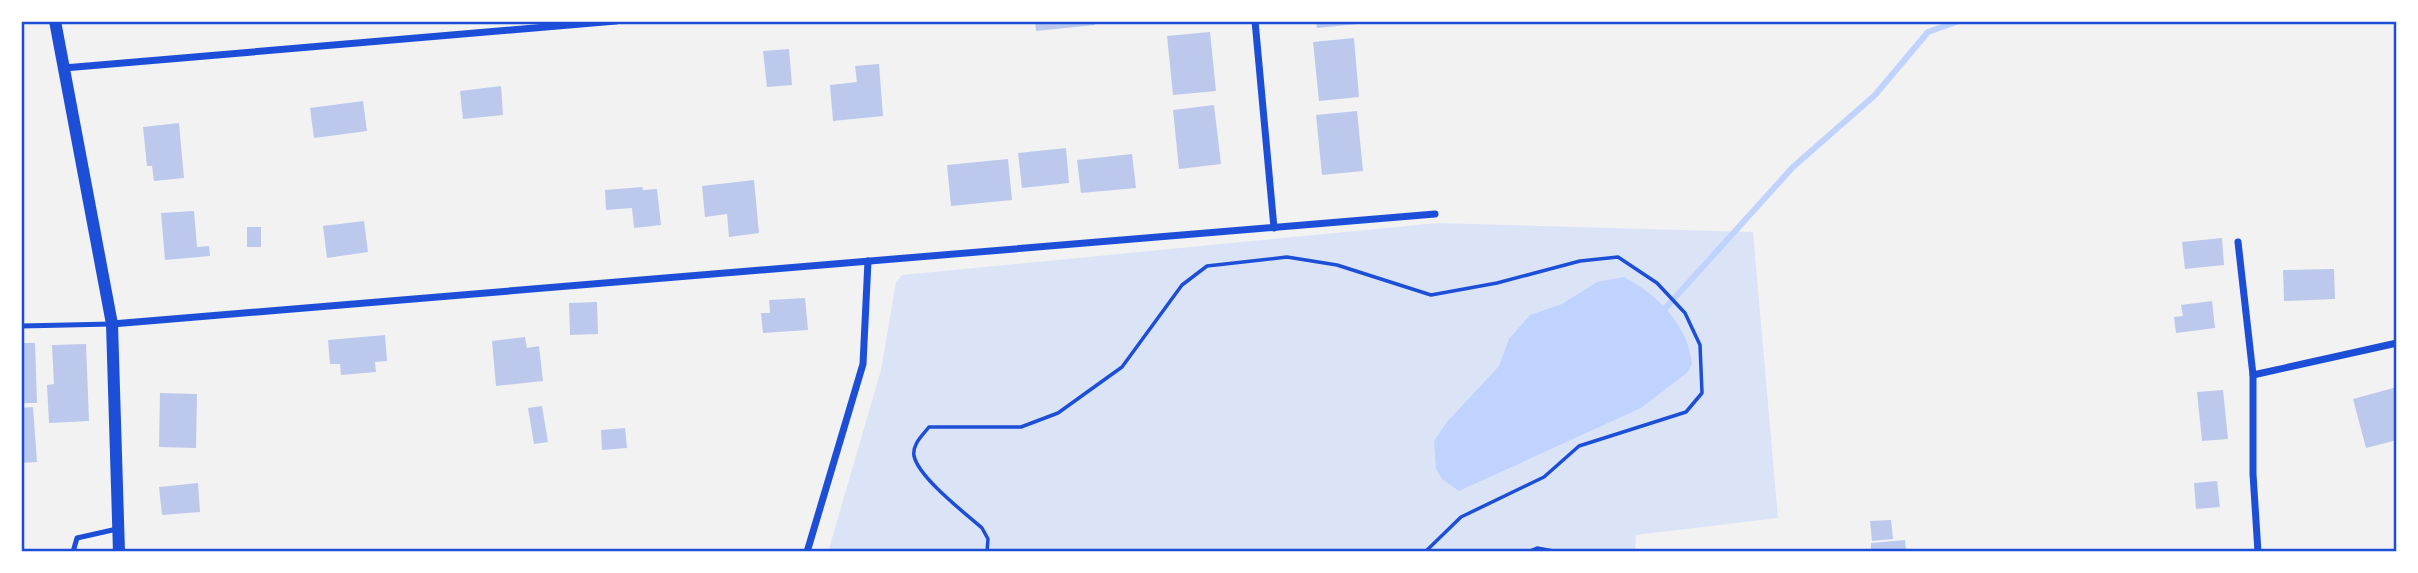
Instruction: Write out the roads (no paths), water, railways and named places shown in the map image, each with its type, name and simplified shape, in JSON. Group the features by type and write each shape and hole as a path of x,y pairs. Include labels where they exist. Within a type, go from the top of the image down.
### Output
{"street":[{"path":"55,21 112,324 119,552"},
{"path":"64,68 617,21"},
{"path":"1255,21 1274,228"},
{"path":"112,324 1435,214"},
{"path":"2238,242 2253,375 2253,474 2258,552"},
{"path":"807,552 863,364 868,261"},
{"path":"2253,375 2397,342"}],"lane":[{"path":"21,326 112,324"},
{"path":"73,552 77,538 117,529"}],"water":[{"path":"1624,277 1659,302 1678,324 1692,364 1688,372 1641,408 1459,491 1442,479 1436,469 1434,441 1447,422 1499,366 1509,339 1530,315 1562,304 1597,282"}],"waterway":[{"path":"1661,313 1793,167 1875,95 1928,32 1959,21"}]}
